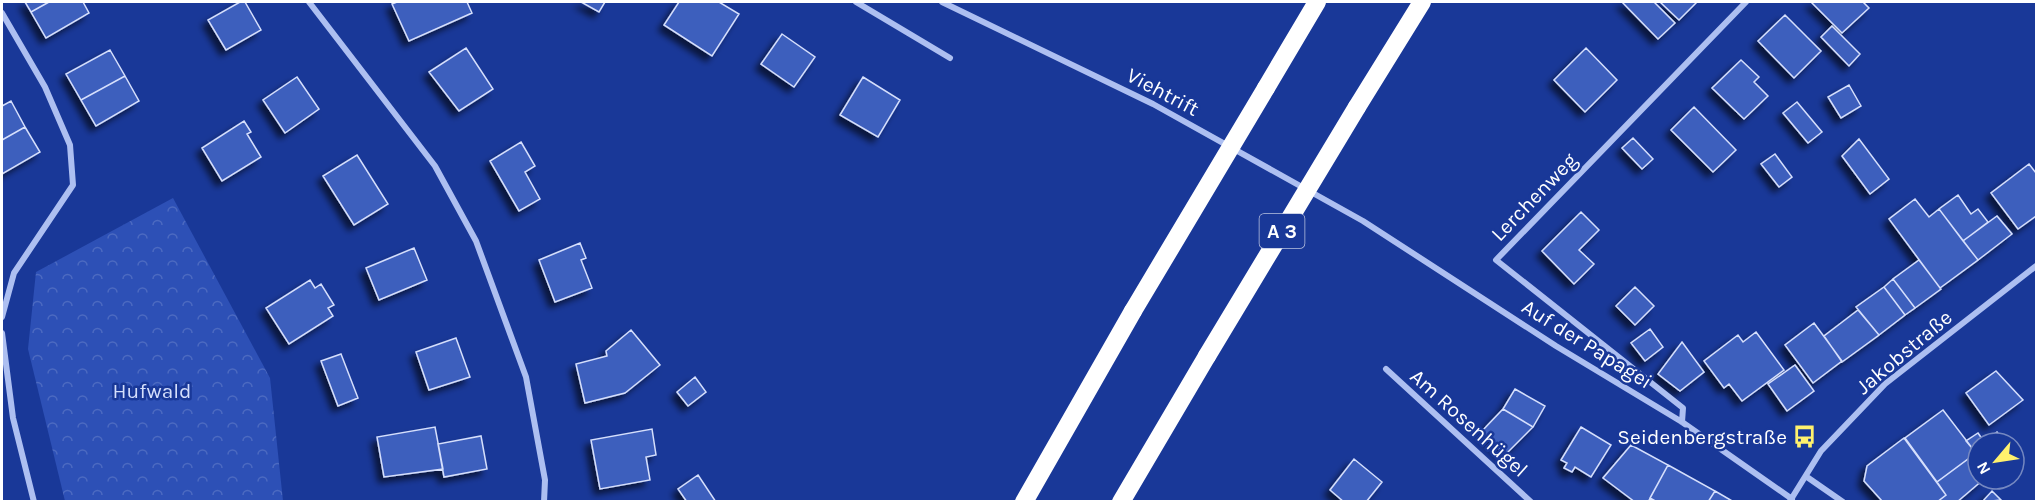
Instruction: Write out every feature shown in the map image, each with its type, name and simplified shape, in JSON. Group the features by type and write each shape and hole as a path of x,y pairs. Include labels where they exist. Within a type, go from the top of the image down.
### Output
{"highway":[{"path":"1024,501 1133,311 1317,2"},
{"name":"A 3","path":"1121,501 1422,2"}],"street":[{"path":"309,2 435,166 476,241 526,377 545,480 544,501"},
{"path":"856,2 950,58"},
{"name":"Viehtrift","path":"942,2 1153,104 1363,221"},
{"name":"Lerchenweg","path":"1682,422 1683,408 1496,260 1746,2"},
{"path":"2,13 45,87 70,145 73,184 14,273 2,317"},
{"name":"Auf der Papagei","path":"1363,221 1556,346 1682,422 1791,500"},
{"name":"Jakobstraße","path":"1807,477 1821,451 1885,384 2037,266"},
{"path":"2,333 13,418 34,501"},
{"name":"Am Rosenhügel","path":"1386,369 1531,501"},
{"path":"1791,500 1807,477 1843,501"}],"green space":[{"name":"Hufwald","path":"173,198 270,378 283,501 65,501 28,349 36,272"}],"building":[{"path":"25,2 49,2 31,12"},
{"path":"49,2 83,2 89,13 46,38 31,12"},
{"path":"240,2 245,2 261,30 226,50 208,20"},
{"path":"397,2 467,2 472,13 409,41 392,4"},
{"path":"581,2 605,2 599,12"},
{"path":"679,2 719,2 739,14 712,56 664,25"},
{"path":"1622,2 1654,2 1675,23 1658,39"},
{"path":"1660,2 1697,2 1679,20"},
{"path":"1811,2 1863,2 1869,8 1842,33"},
{"path":"1785,15 1821,51 1794,78 1758,41"},
{"path":"1832,26 1860,54 1849,66 1821,37"},
{"path":"782,34 815,57 794,87 761,64"},
{"path":"466,48 493,89 459,111 429,72"},
{"path":"1586,48 1617,80 1585,112 1554,80"},
{"path":"110,50 125,76 81,100 66,74"},
{"path":"1741,60 1759,77 1754,82 1768,96 1744,119 1712,88"},
{"path":"125,76 139,101 96,126 81,100"},
{"path":"297,77 319,109 285,133 263,100"},
{"path":"863,77 900,100 878,137 840,115"},
{"path":"1849,85 1861,106 1841,118 1828,97"},
{"path":"11,101 25,127 2,140 2,106"},
{"path":"1797,102 1822,132 1808,143 1783,113"},
{"path":"1694,107 1736,150 1713,172 1671,130"},
{"path":"244,121 251,132 247,134 261,157 222,181 202,148"},
{"path":"25,127 40,152 2,174 2,140"},
{"path":"1633,138 1653,159 1642,169 1622,148"},
{"path":"1859,139 1889,179 1870,194 1842,156"},
{"path":"521,142 535,166 525,172 540,199 519,211 490,161"},
{"path":"1775,154 1792,177 1779,187 1761,164"},
{"path":"357,155 388,204 354,225 323,176"},
{"path":"2029,164 2036,173 2036,216 2018,229 1991,193"},
{"path":"1958,195 1971,214 1978,209 1988,222 1963,241 1939,209"},
{"path":"1915,199 1929,217 1939,209 1978,260 1940,288 1889,219"},
{"path":"1581,212 1599,230 1579,250 1594,264 1574,284 1542,251"},
{"path":"1997,216 2012,234 1978,260 1963,241"},
{"path":"580,243 586,258 581,260 592,288 555,302 539,260"},
{"path":"414,248 427,280 379,300 366,268"},
{"path":"1919,260 1941,289 1915,308 1893,279"},
{"path":"1893,279 1915,308 1905,315 1884,287"},
{"path":"310,280 315,288 321,284 334,305 328,308 333,316 289,344 266,308"},
{"path":"1635,287 1654,306 1635,325 1616,306"},
{"path":"1884,287 1905,315 1879,335 1856,307"},
{"path":"1858,310 1879,335 1842,362 1824,336"},
{"path":"1814,323 1842,361 1813,383 1785,345"},
{"path":"1650,329 1663,347 1645,361 1631,343"},
{"path":"631,330 660,365 625,393 585,403 576,364 607,356 606,351"},
{"path":"1756,332 1784,370 1742,401 1729,384 1724,388 1704,361 1738,335 1743,342"},
{"path":"456,338 470,377 429,390 416,352"},
{"path":"1682,342 1704,372 1680,391 1658,374"},
{"path":"341,354 358,398 338,406 321,361"},
{"path":"1795,365 1814,391 1787,411 1768,384"},
{"path":"1996,371 2023,400 1989,425 1966,393"},
{"path":"695,377 706,392 688,406 677,392"},
{"path":"1515,389 1545,406 1533,427 1503,409"},
{"path":"1503,409 1533,427 1505,455 1482,431"},
{"path":"1943,410 1966,440 1966,460 1937,482 1905,438"},
{"path":"435,427 443,469 384,477 377,437"},
{"path":"1581,427 1611,445 1591,477 1575,467 1572,472 1564,468 1567,463 1561,460"},
{"path":"652,429 656,455 646,457 650,480 600,489 591,440"},
{"path":"481,436 487,469 444,477 438,444"},
{"path":"1904,438 1946,495 1937,502 1883,502 1864,481 1867,466"},
{"path":"1631,445 1668,465 1648,502 1635,502 1603,478"},
{"path":"1354,459 1382,482 1366,502 1344,502 1330,490"},
{"path":"1966,460 1966,491 1970,491 1957,502 1937,502 1946,495 1937,482"},
{"path":"1668,465 1715,491 1708,502 1657,502 1650,498"},
{"path":"698,475 716,502 687,502 678,489"},
{"path":"1715,491 1734,502 1708,502"},
{"path":"1992,491 2001,500 1982,502"}],"place":[{"name":"Seidenbergstraße","path":"1805,437"}]}
